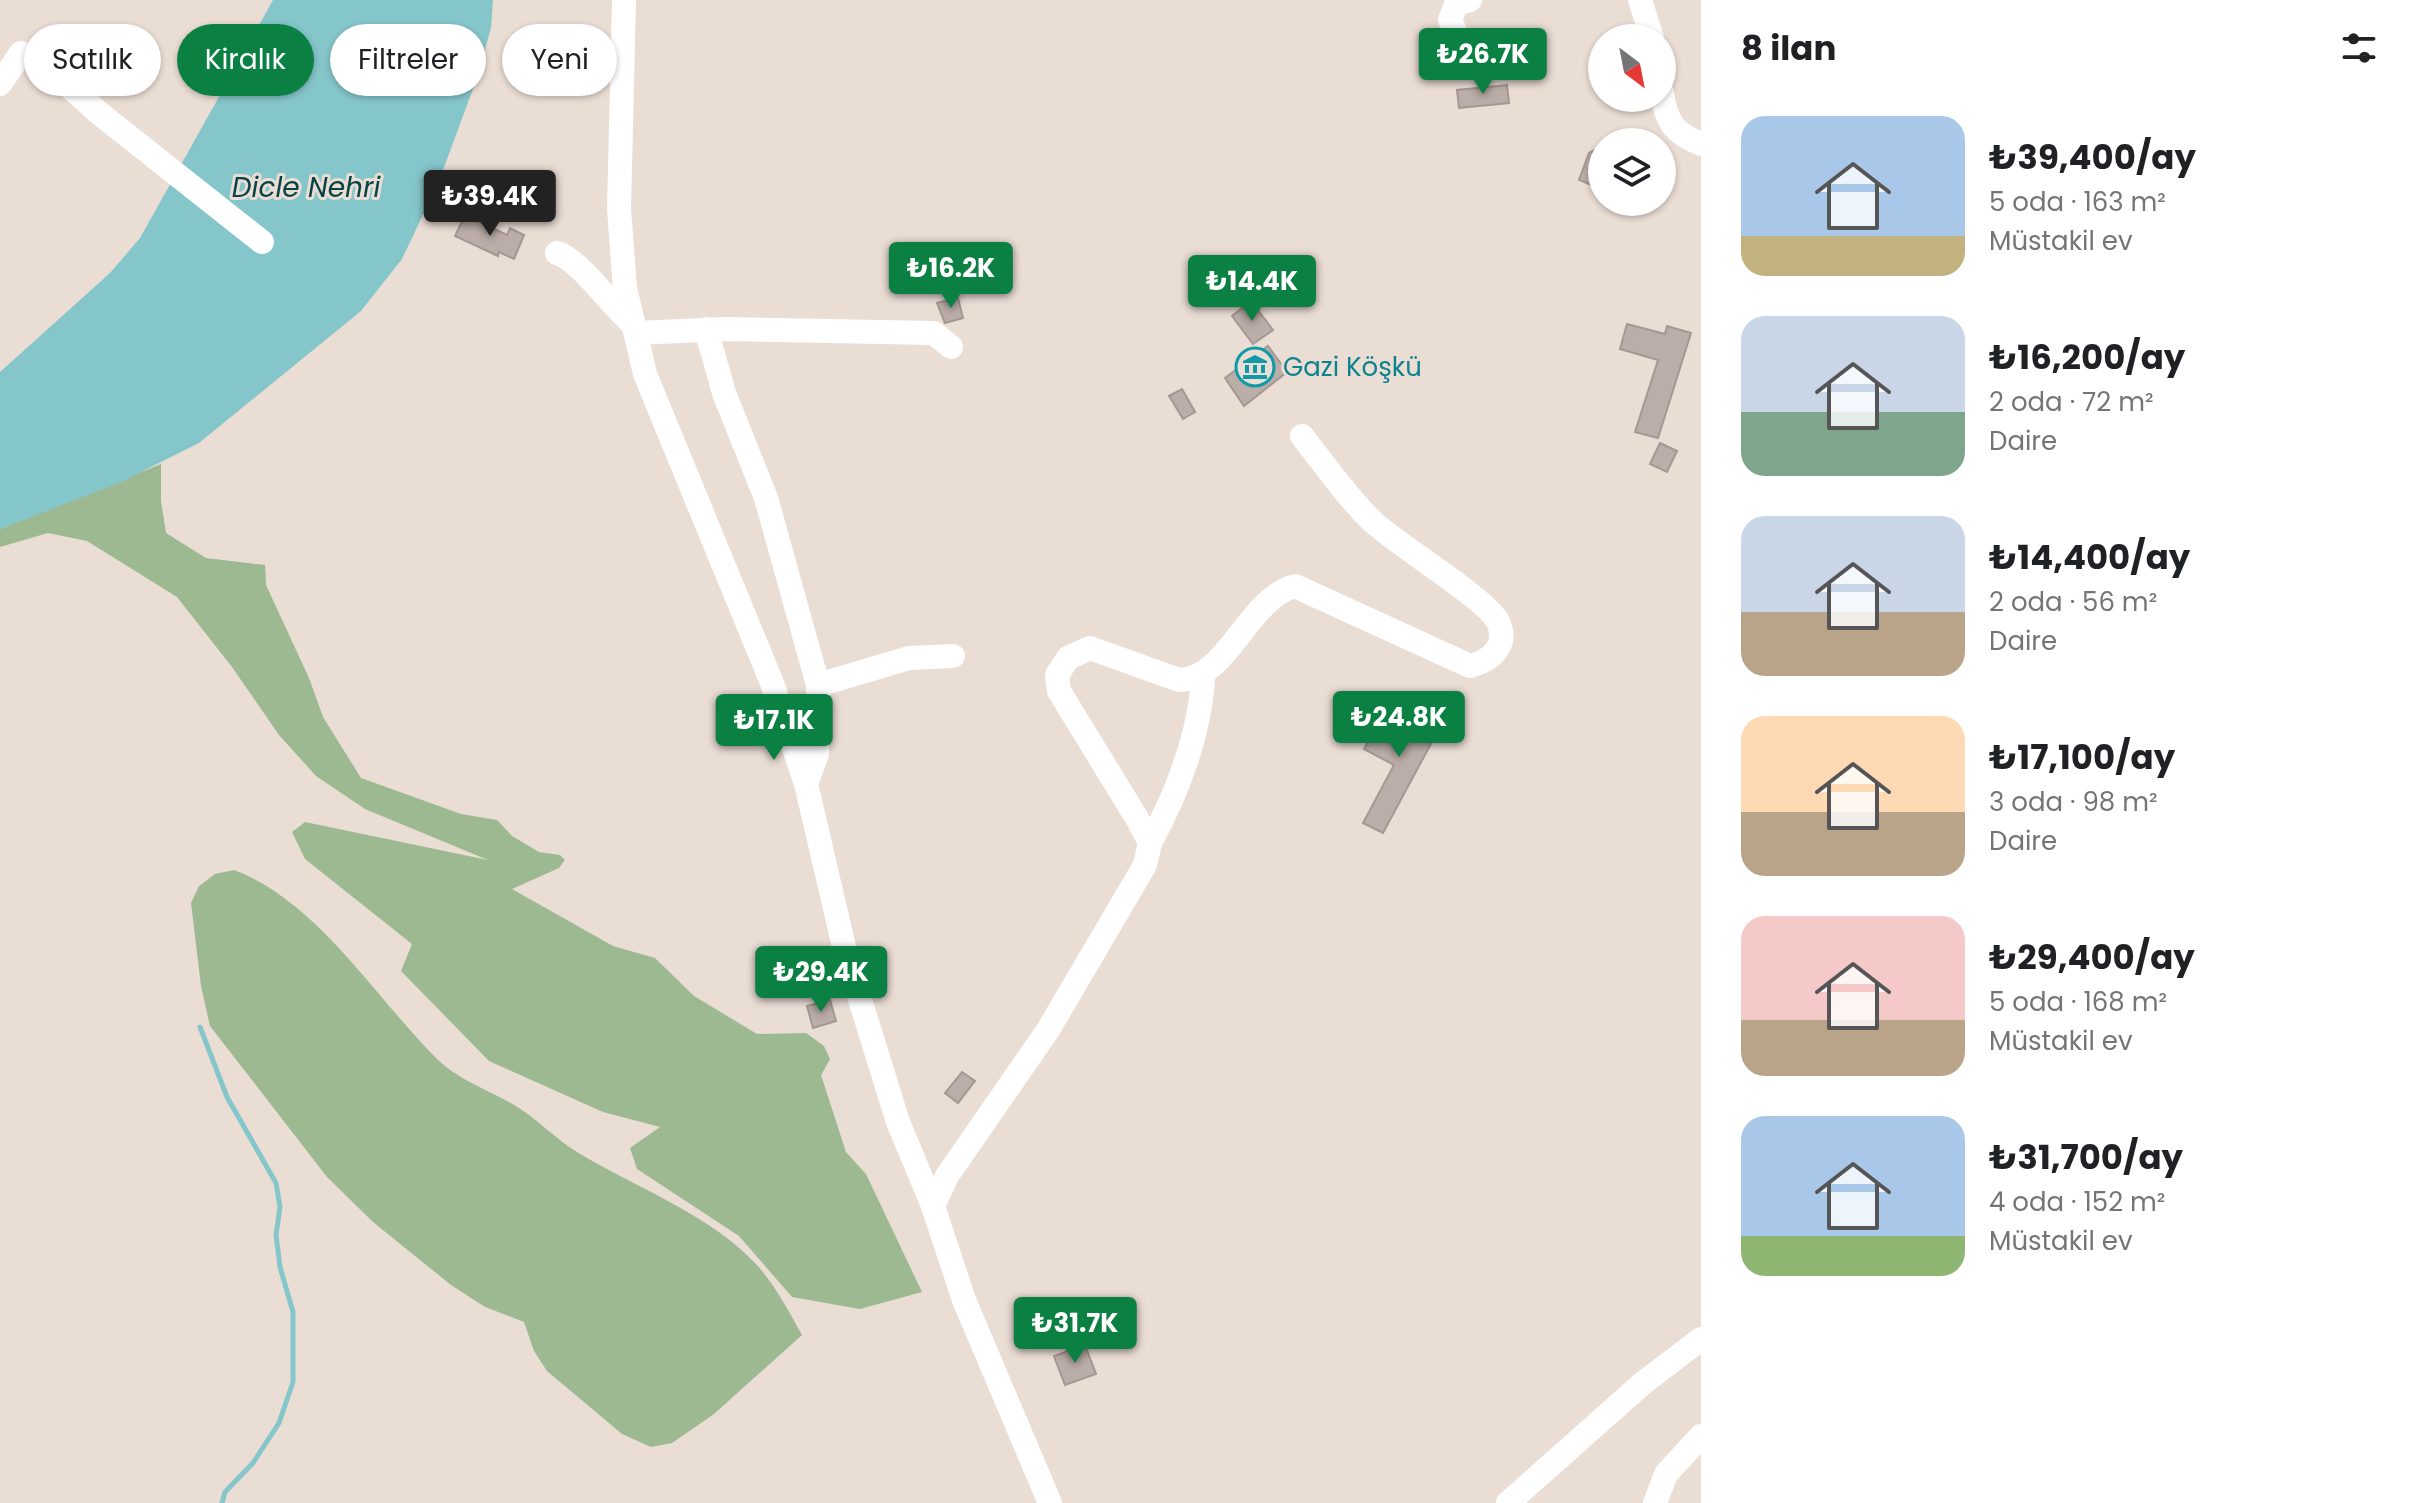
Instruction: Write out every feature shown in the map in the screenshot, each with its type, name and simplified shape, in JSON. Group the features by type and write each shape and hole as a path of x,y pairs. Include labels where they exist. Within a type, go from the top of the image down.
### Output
{"street":[{"path":"624,0 619,209 625,288 645,374 772,683 806,784 845,951 898,1122 933,1206 964,1300 1050,1503"},
{"path":"1470,0 1456,4 1450,20 1471,66"},
{"path":"1640,0 1648,24"},
{"path":"0,84 21,53 40,60 99,113 262,242"},
{"path":"1665,112 1672,127 1701,144"},
{"path":"557,253 569,257 635,329 934,333 951,347"},
{"path":"706,329 724,393 766,498 818,685 815,699 817,754 806,784"},
{"path":"1150,843 1059,691 1057,675 1068,658 1090,648 1179,680 1203,675 1273,598 1295,586 1470,666 1494,655 1501,642 1502,631 1490,609 1373,522 1302,436"},
{"path":"818,685 909,658 953,656"},
{"path":"933,1206 947,1176 1048,1030 1145,865 1150,843 1166,814 1202,705 1203,675"},
{"path":"1508,1503 1643,1383 1700,1339"},
{"path":"1655,1503 1666,1474 1701,1436"}],"green space":[{"path":"161,464 161,501 166,533 206,558 265,565 266,585 309,678 323,717 361,778 461,814 497,820 512,836 539,852 560,855 565,860 559,868 512,889 613,946 655,958 694,996 757,1034 806,1033 824,1046 830,1059 821,1075 846,1152 866,1174 922,1292 860,1309 792,1297 739,1236 637,1169 630,1148 660,1127 603,1112 489,1061 401,971 412,944 305,859 292,832 305,822 488,860 365,809 316,776 279,735 232,667 177,597 87,541 48,533 0,547 0,529"},
{"path":"234,870 264,884 318,927 445,1066 519,1108 577,1152 671,1202 737,1246 769,1280 802,1335 714,1414 672,1443 651,1447 622,1434 547,1371 534,1351 524,1322 485,1307 451,1285 373,1222 327,1177 210,1026 201,986 191,903 199,886 215,874"}],"water":[{"name":"Dicle Nehri","path":"273,0 493,0 486,46 486,24 330,24 330,96 470,96 439,181 402,259 361,311 199,443 119,483 0,529 0,372 110,273 140,238 219,96 314,96 314,24 260,24"}],"building":[{"path":"1507,85 1509,103 1459,108 1457,90"},
{"path":"1588,156 1588,184 1579,180"},
{"path":"465,215 507,235 510,228 524,235 514,259 499,252 498,256 455,236"},
{"path":"958,298 963,318 945,323 937,303"},
{"path":"1251,301 1273,330 1253,344 1232,316"},
{"path":"1627,324 1665,334 1667,326 1691,333 1658,438 1635,432 1658,360 1620,349"},
{"path":"1268,346 1287,372 1244,406 1225,378"},
{"path":"1182,389 1195,412 1183,419 1169,396"},
{"path":"1660,443 1677,451 1667,472 1650,464"},
{"path":"1400,703 1441,725 1383,833 1363,823 1394,765 1364,749 1382,717 1390,721"},
{"path":"830,1000 836,1021 813,1028 807,1006"},
{"path":"962,1072 975,1081 958,1103 945,1093"},
{"path":"1085,1345 1096,1374 1065,1385 1054,1356"}],"waterway":[{"path":"200,1027 227,1097 276,1183 280,1207 276,1235 280,1267 293,1312 293,1382 279,1423 253,1463 225,1492 222,1503"}],"place":[{"name":"Gazi Köşkü","path":"1255,367"}]}
